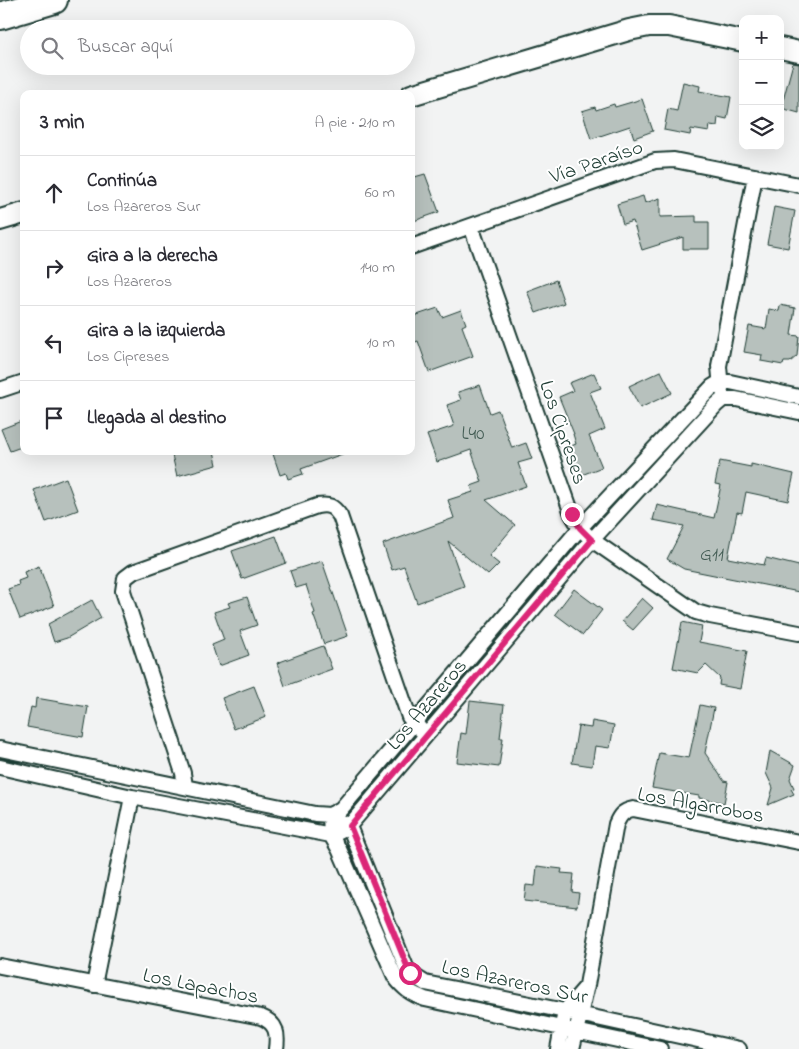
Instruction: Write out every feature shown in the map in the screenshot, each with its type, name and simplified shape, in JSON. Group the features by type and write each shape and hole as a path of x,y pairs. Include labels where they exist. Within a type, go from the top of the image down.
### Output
{"highway":[{"path":"0,16 54,0"}],"main road":[{"path":"415,94 629,30 649,26 669,26 739,40"},
{"path":"784,49 799,52"},
{"path":"0,220 20,214"}],"street":[{"name":"Vía Paraíso","path":"415,246 655,161 674,160 799,185"},
{"path":"754,176 720,366 723,399 736,399 799,412"},
{"name":"Los Cipreses","path":"471,226 572,514 580,528 592,540 696,612 799,633"},
{"path":"720,382 730,382 799,397"},
{"name":"Los Azareros","path":"330,815 341,809 580,528 712,387 720,382"},
{"path":"0,390 20,383"},
{"name":"Los Azareros","path":"332,835 350,826 592,540 723,399"},
{"path":"185,786 183,772 123,590 125,578 133,572 326,504 333,507 340,516 409,717 426,734"},
{"path":"0,749 315,814 330,815 350,826"},
{"path":"0,766 132,797 332,835"},
{"path":"114,792 118,773"},
{"path":"94,985 132,797"},
{"name":"Los Algarrobos","path":"587,986 616,824 619,816 625,811 633,809 799,842"},
{"name":"Los Azareros Sur","path":"330,815 332,835 395,976 402,987 414,995 425,999 660,1049"},
{"name":"Los Azareros Sur","path":"350,826 410,973 424,983 566,1011 739,1049"},
{"name":"Los Lapachos","path":"0,966 261,1017 270,1020 276,1029 278,1038 276,1049"},
{"path":"558,1049 566,1011 587,986"},
{"path":"572,1049 587,986"}],"building":[{"path":"793,63 799,64 799,113 784,109 784,97"},
{"path":"683,82 700,86 699,91 731,97 727,119 718,117 717,126 710,125 709,132 691,129 690,135 664,130 668,109 677,111"},
{"path":"642,99 653,131 634,138 630,126 591,139 582,111 595,107 596,110 614,104 615,107"},
{"path":"425,174 439,212 415,221 415,177"},
{"path":"643,196 645,203 660,198 660,217 696,216 696,222 709,222 709,249 683,249 683,237 642,250 633,221 623,224 617,204"},
{"path":"774,207 795,211 788,248 767,244"},
{"path":"556,280 564,303 536,313 527,291"},
{"path":"780,305 795,308 791,335 799,336 797,356 790,362 784,362 783,365 761,361 762,355 744,352 749,326 766,329 769,309 779,311"},
{"path":"438,308 442,317 461,310 466,324 462,326 473,356 429,372 418,341 415,342 415,316"},
{"path":"661,371 672,393 640,408 629,386"},
{"path":"594,373 601,388 590,392 605,429 589,436 602,467 579,476 566,448 576,444 574,434 559,397 573,391 569,383"},
{"path":"480,385 490,413 498,410 512,448 526,443 532,459 518,463 526,486 486,500 515,525 489,556 499,564 488,575 448,541 464,586 417,603 404,566 392,570 383,544 454,518 448,500 473,492 471,486 482,482 471,450 437,462 427,435 454,426 447,405 461,400 458,392"},
{"path":"20,422 20,447 10,451 1,429"},
{"path":"172,455 215,455 217,465 177,476"},
{"path":"273,455 340,455 301,469 303,474 288,479 286,473 280,475"},
{"path":"720,461 751,467 751,464 794,474 788,501 746,492 742,513 737,512 728,558 764,565 766,558 799,566 799,592 684,569 667,559 684,526 653,520 657,505 714,518 721,485 715,484"},
{"path":"66,478 78,510 46,522 34,490"},
{"path":"276,536 286,563 242,579 232,551"},
{"path":"322,561 348,636 324,644 313,614 315,613 306,585 296,588 290,571"},
{"path":"39,566 54,606 20,619 8,589 19,585 18,581 26,578 24,572"},
{"path":"574,589 602,610 583,635 555,614"},
{"path":"247,597 257,625 240,631 249,655 219,666 212,645 224,640 214,612 230,607 228,603"},
{"path":"642,598 653,608 633,630 622,621"},
{"path":"92,600 101,618 67,638 54,642 48,624"},
{"path":"682,622 702,626 699,642 747,651 740,689 719,685 720,678 706,665 698,673 673,668"},
{"path":"323,646 332,669 285,686 277,663"},
{"path":"254,686 266,717 234,729 222,698"},
{"path":"36,698 88,707 83,737 27,727 31,707 35,708"},
{"path":"470,701 504,705 500,738 503,738 499,767 457,762 461,733 466,734"},
{"path":"700,705 714,708 705,753 724,781 728,782 724,803 699,798 699,796 652,788 659,753 689,758"},
{"path":"592,721 614,725 610,748 595,746 592,766 572,763 578,726 591,728"},
{"path":"770,751 795,765 790,779 794,788 791,789 794,794 768,805 773,788 766,773"},
{"path":"537,866 562,869 561,873 574,874 572,892 579,893 577,907 524,901 526,885 535,886"}],"route":[{"path":"410,973 350,826 592,540 580,528 572,514"}]}
